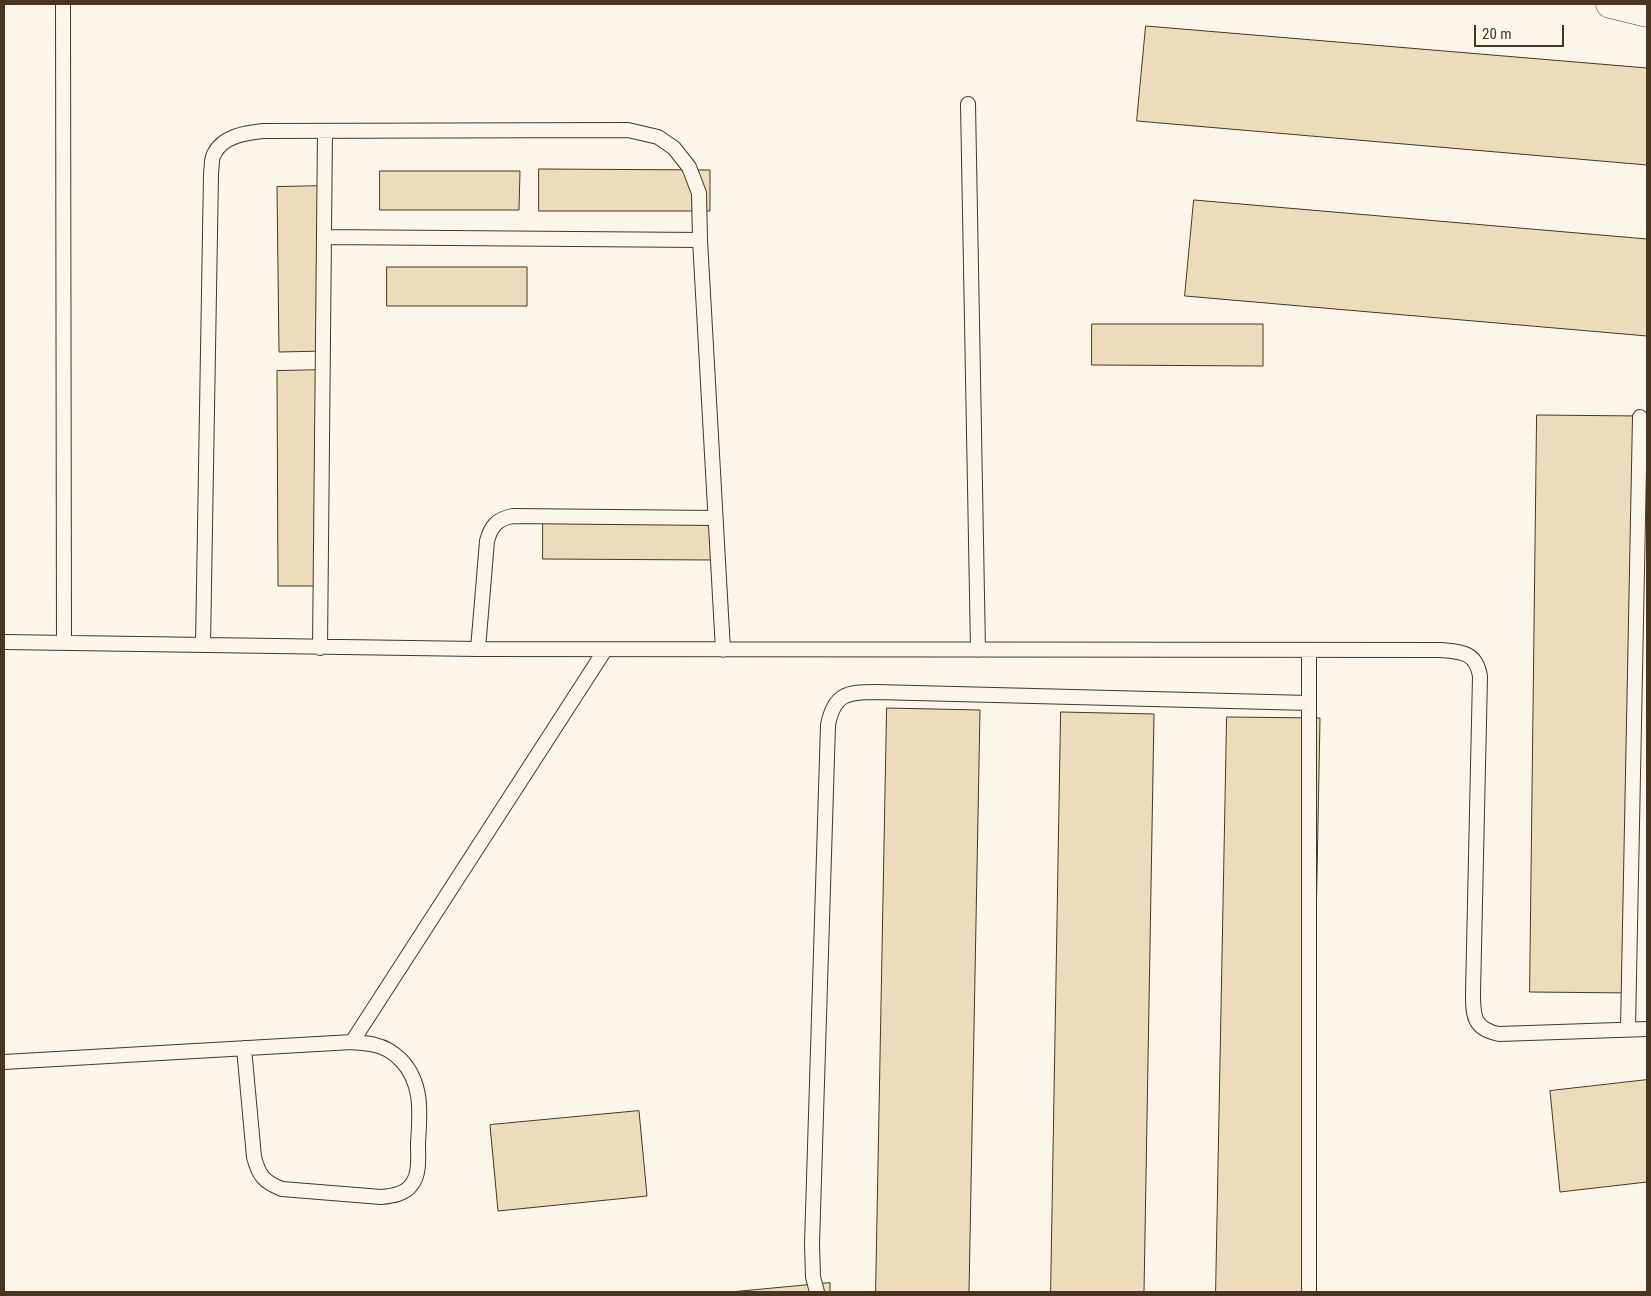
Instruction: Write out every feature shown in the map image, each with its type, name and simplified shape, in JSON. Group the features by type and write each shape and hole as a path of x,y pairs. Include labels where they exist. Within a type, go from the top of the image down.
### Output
{"street":[{"path":"1610,4 1647,13"}],"lane":[{"path":"63,4 64,643"},
{"path":"968,104 978,650"},
{"path":"203,645 210,184 214,154 225,141 243,133 263,131 628,130 658,137 674,148 689,167 699,193 723,650"},
{"path":"320,648 325,131"},
{"path":"324,237 700,240"},
{"path":"1628,1028 1640,417"},
{"path":"478,649 487,541 497,521 513,516 715,518"},
{"path":"4,642 320,648 605,650 1441,650 1459,652 1469,655 1474,660 1478,668 1480,686 1472,992 1474,1015 1477,1022 1488,1032 1499,1034 1628,1028 1647,1029"},
{"path":"352,1042 605,650"},
{"path":"1309,650 1309,1292"},
{"path":"817,1292 813,1277 812,1244 827,735 831,710 836,702 851,692 876,692 1309,703"},
{"path":"4,1062 244,1048 352,1042 376,1045 394,1053 409,1068 417,1086 420,1109 416,1178 412,1186 395,1195 381,1197 282,1189 272,1185 263,1178 257,1170 254,1157 244,1048"}],"building":[{"path":"1146,26 1647,68 1647,165 1137,121"},
{"path":"539,169 710,170 710,211 539,211"},
{"path":"380,171 520,171 519,210 380,210"},
{"path":"323,186 326,351 279,352 277,187"},
{"path":"1194,200 1647,239 1647,336 1185,296"},
{"path":"387,267 527,267 527,306 387,306"},
{"path":"1092,324 1263,324 1263,366 1092,365"},
{"path":"323,370 324,586 278,586 277,371"},
{"path":"1537,415 1641,416 1634,993 1530,992"},
{"path":"543,518 715,519 714,560 543,559"},
{"path":"887,708 980,710 969,1292 876,1292"},
{"path":"1061,712 1154,714 1144,1292 1051,1292"},
{"path":"1227,717 1320,718 1309,1292 1216,1292"},
{"path":"1647,1080 1647,1182 1560,1192 1550,1091"},
{"path":"639,1111 647,1196 498,1211 490,1125"},
{"path":"830,1283 830,1292 731,1292"}]}
